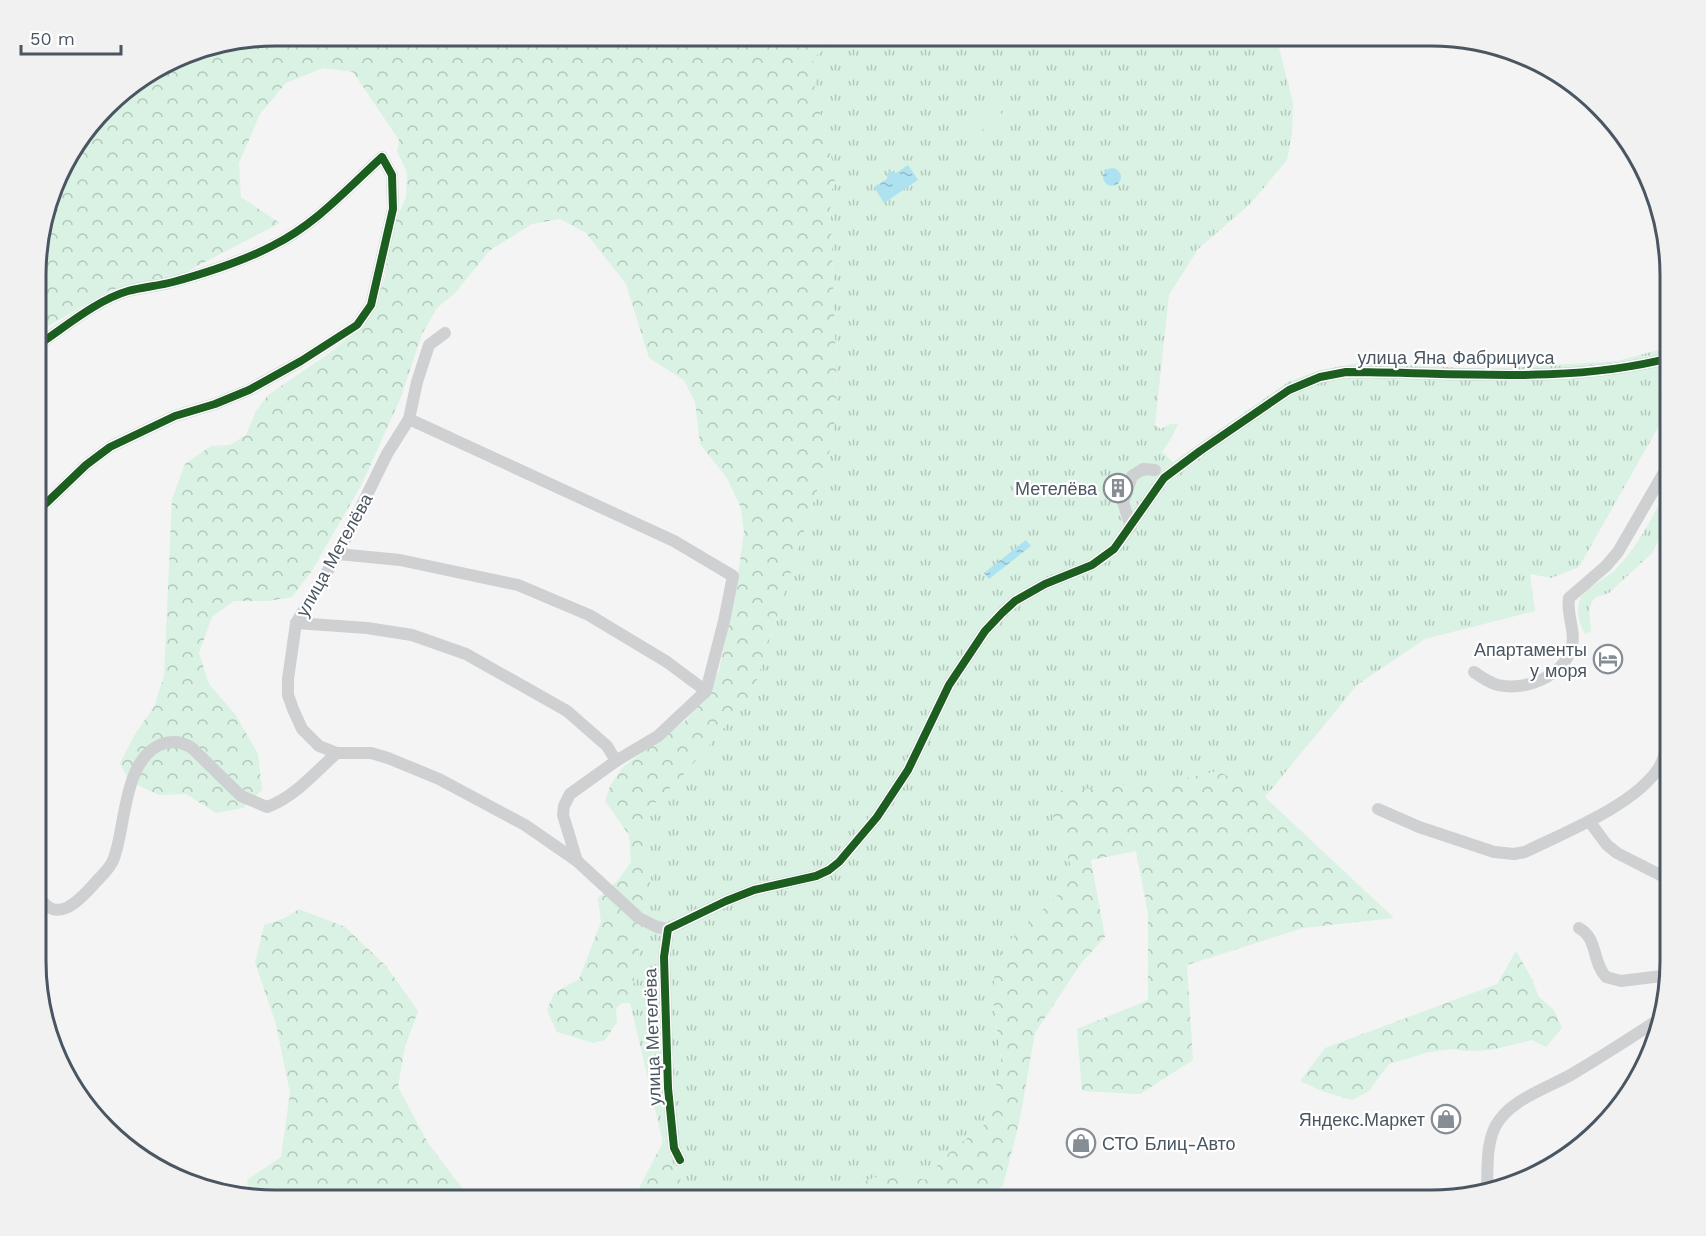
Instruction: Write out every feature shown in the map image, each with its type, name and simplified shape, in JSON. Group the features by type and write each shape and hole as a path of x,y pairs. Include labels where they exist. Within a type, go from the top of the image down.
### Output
{"street":[{"path":"46,340 113,297 129,291 174,282 274,246 321,214 382,157 392,176 393,209 371,305 357,325 300,362 249,390 215,405 175,416 110,447 86,465 46,503"},
{"name":"улица Метелёва","path":"445,333 429,345 417,382 409,419 387,454 338,554 296,623 288,695 302,729 319,746 337,753 371,753 439,779 525,825 577,861 639,918 657,927 668,929 664,957 669,1099 674,1148 680,1160"},
{"name":"улица Яна Фабрициуса","path":"1159,474 1289,390 1320,377 1346,372 1542,374 1637,366 1660,360"},
{"path":"409,419 674,541 733,576 706,691 658,736 616,761 570,794 564,806 564,823 577,861"},
{"path":"668,929 754,890 816,876 829,870 877,817 908,770 949,685 986,631 1015,602 1045,584 1092,565 1114,549 1131,527 1159,474 1143,469 1132,476 1123,502 1131,527"},
{"path":"1474,672 1495,685 1513,687 1529,685 1549,675 1566,659 1573,640 1569,598 1606,566 1618,552 1660,479"},
{"path":"338,554 400,560 518,585 589,615 667,662 706,691"},
{"path":"296,623 367,628 412,635 466,654 567,711 607,746 616,761"},
{"path":"46,905 54,909 71,906 108,869 115,857 129,794 140,763 159,745 171,741 192,748 241,796 267,807 291,794 337,753"},
{"path":"1378,809 1419,827 1503,854 1525,852 1588,821 1639,792 1660,766"},
{"path":"1588,821 1607,845 1617,853 1660,875"},
{"path":"1580,928 1590,937 1597,962 1606,977 1621,981 1659,976"},
{"path":"1488,1182 1490,1141 1496,1126 1505,1114 1515,1105 1650,1025"}],"green space":[{"path":"275,46 829,46 813,58 815,92 836,177 830,195 837,390 833,440 752,695 685,773 653,805 643,843 651,877 630,1003 622,1003 616,1008 617,1022 605,1040 593,1043 557,1032 547,1010 554,993 579,979 601,922 598,898 619,879 631,862 629,835 605,801 610,786 623,767 685,721 706,696 719,671 737,582 744,532 741,508 727,478 700,444 695,402 684,380 649,358 626,284 586,233 560,219 532,224 489,251 455,293 437,308 422,334 401,397 362,484 311,572 292,597 268,601 234,601 212,617 199,653 209,684 235,714 258,754 262,790 243,808 216,813 186,794 159,795 129,781 120,763 135,734 154,707 164,676 172,499 185,464 211,446 230,445 246,435 256,411 268,395 331,352 359,329 376,305 385,277 392,229 406,197 407,172 397,151 399,140 353,72 323,68 286,83 260,114 239,163 241,197 280,223 174,278 110,290 46,327 48,245 54,216 70,174 85,148 103,124 124,103 148,85 174,70 216,54 245,48"},
{"path":"829,46 1279,46 1293,103 1292,134 1287,160 1251,203 1198,249 1169,295 1155,425 1161,429 1170,424 1178,424 1162,452 1173,462 1288,382 1320,370 1359,363 1488,369 1617,361 1660,350 1660,424 1579,567 1551,578 1530,574 1535,611 1425,639 1357,685 1265,797 1218,771 1177,780 1058,792 1052,813 1073,871 1059,894 1007,943 993,999 1002,1067 984,1125 950,1152 924,1180 898,1170 838,1190 685,1190 663,1142 630,1003 651,877 643,843 653,805 685,773 752,695 833,440 837,390 830,195 836,177 815,92 813,57"},
{"path":"994,102 1003,116 973,136 964,123"},
{"path":"1660,502 1660,538 1652,553 1609,593 1596,597 1591,603 1589,610 1591,631 1586,634 1579,618 1578,607 1582,595 1624,561"},
{"path":"1218,771 1265,797 1394,918 1303,928 1187,965 1193,1060 1140,1094 1082,1091 1077,1029 1148,1000 1148,914 1136,851 1091,860 1105,937 1082,962 1035,1033 1019,1123 1003,1186 997,1190 838,1190 898,1170 924,1180 950,1152 984,1125 1002,1067 993,999 995,967 1007,943 1059,894 1073,871 1052,813 1058,791 1177,780"},
{"path":"299,909 345,927 386,966 418,1011 405,1047 398,1087 428,1143 463,1190 248,1188 247,1180 281,1157 290,1093 276,1024 255,963 264,925 285,918"},
{"path":"1516,951 1539,997 1554,1010 1562,1028 1546,1047 1532,1040 1491,1050 1453,1049 1429,1052 1389,1064 1368,1092 1352,1100 1324,1092 1300,1081 1325,1048 1497,984"},
{"path":"663,1142 685,1190 638,1190"}],"water":[{"path":"908,165 918,180 884,203 874,187 887,179 889,171 896,173"},
{"path":"1112,168 1118,171 1121,177 1118,183 1112,186 1106,183 1103,177 1106,171"},
{"path":"1026,540 1031,546 989,579 984,573"}],"cycle path":[{"path":"46,339 93,307 116,295 211,271 272,246 302,228 330,206 382,157 392,175 393,209 371,305 357,325 301,361 249,390 215,404 175,416 110,447 86,465 46,503"},
{"path":"680,1160 674,1148 668,1088 664,957 668,929 754,890 816,876 839,862 877,817 908,770 949,685 985,631 1015,601 1045,584 1092,565 1114,549 1164,478 1289,390 1320,377 1346,372 1468,375 1550,374 1590,372 1660,360"}],"place":[{"name":"Метелёва","path":"1118,488"},
{"name":"Апартаменты у моря","path":"1608,659"},
{"name":"Яндекс.Маркет","path":"1446,1119"},
{"name":"СТО Блиц-Авто","path":"1081,1143"}]}
